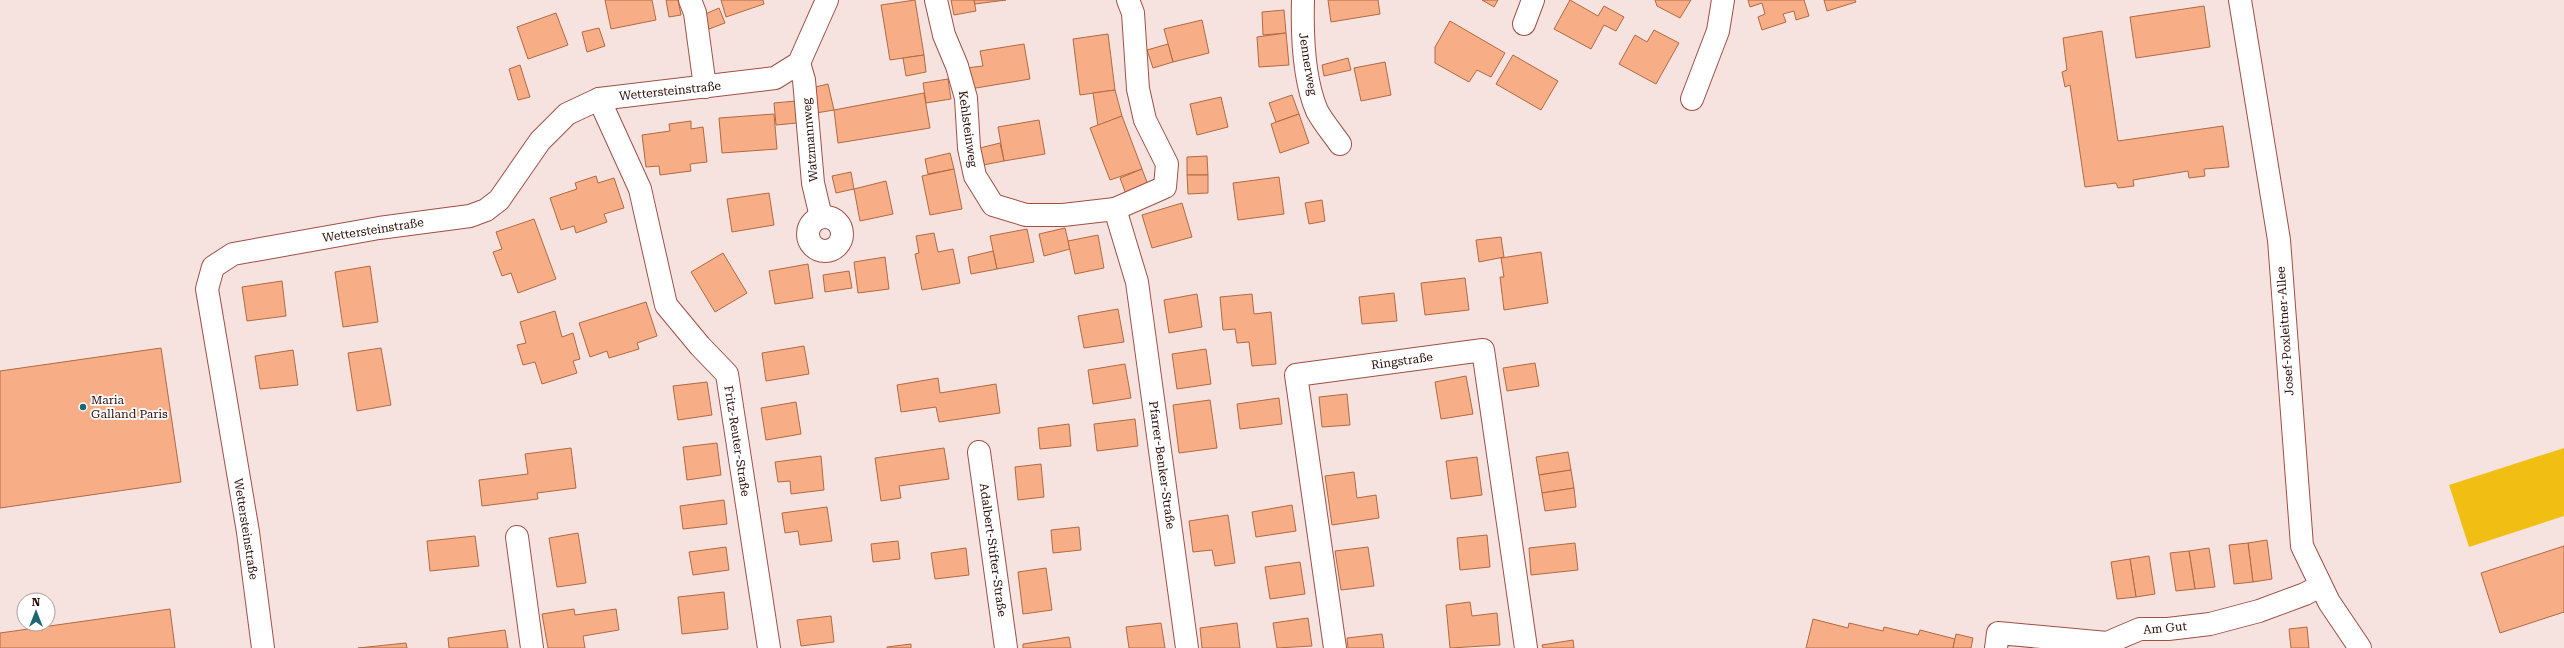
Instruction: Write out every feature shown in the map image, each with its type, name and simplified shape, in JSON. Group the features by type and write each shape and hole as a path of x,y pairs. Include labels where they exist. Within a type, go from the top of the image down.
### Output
{"street":[{"path":"690,0 695,13 705,87"},
{"path":"799,63 827,0"},
{"name":"Kehlsteinweg","path":"936,0 944,35 957,66 966,98 969,148 975,176 993,205 1026,215 1063,215 1115,210 1165,187 1167,164 1145,120 1138,89 1133,13 1128,0"},
{"name":"Jennerweg","path":"1303,0 1302,26 1309,83 1318,111 1340,144"},
{"path":"1524,24 1533,0"},
{"path":"1692,99 1718,30 1723,0"},
{"name":"Josef-Poxleitner-Allee","path":"2240,0 2279,240 2299,527 2302,546 2320,586 2360,648"},
{"name":"Wettersteinstraße","path":"263,648 248,532 207,289 213,267 233,254 379,228 470,216 486,210 498,200 540,142 567,114 599,98 775,78 799,63"},
{"name":"Watzmannweg","path":"799,63 804,80 813,183 821,217"},
{"name":"Fritz-Reuter-Straße","path":"599,98 640,189 666,305 700,346 727,374 769,648"},
{"name":"Pfarrer-Benker-Straße","path":"1115,210 1137,282 1187,648"},
{"name":"Ringstraße","path":"1335,648 1296,375 1483,350 1526,648"},
{"name":"Adalbert-Stifter-Straße","path":"979,452 1006,648"},
{"path":"517,537 532,648"},
{"name":"Am Gut","path":"1996,648 1998,633 2107,643 2140,629 2168,629 2210,624 2259,611 2305,594 2320,586"}],"shaded area":[{"path":"2564,448 2564,516 2469,547 2449,485"}],"building":[{"path":"605,0 652,0 656,20 611,29"},
{"path":"666,0 678,0 681,15 669,17"},
{"path":"721,0 763,0 764,4 726,17"},
{"path":"915,0 924,55 890,60 881,5"},
{"path":"951,0 974,0 976,11 954,15"},
{"path":"974,0 1006,0 975,4"},
{"path":"1328,0 1378,0 1380,14 1331,22"},
{"path":"1482,0 1498,0 1494,7"},
{"path":"1570,0 1598,16 1604,6 1624,17 1616,31 1604,25 1591,49 1554,29"},
{"path":"1655,0 1691,0 1680,18 1657,6"},
{"path":"1748,0 1804,0 1809,16 1796,20 1794,11 1783,14 1786,22 1762,30 1758,17 1765,14 1762,3 1750,7"},
{"path":"1824,0 1855,0 1856,2 1827,11"},
{"path":"2204,6 2210,47 2136,58 2130,17"},
{"path":"719,8 725,23 709,29 703,15"},
{"path":"1284,10 1286,33 1263,35 1262,12"},
{"path":"556,13 568,45 528,59 517,27"},
{"path":"1202,20 1209,53 1173,62 1164,29"},
{"path":"1450,21 1505,53 1491,77 1477,70 1469,82 1435,63 1435,47"},
{"path":"599,28 605,46 587,52 582,32"},
{"path":"1654,30 1679,43 1656,84 1619,64 1635,35 1647,42"},
{"path":"2102,31 2118,141 2223,126 2229,167 2204,169 2205,176 2189,178 2188,171 2133,180 2134,186 2118,188 2116,183 2085,187 2070,85 2065,87 2062,72 2067,70 2063,38"},
{"path":"1286,33 1289,65 1259,67 1257,37"},
{"path":"1108,34 1115,90 1080,95 1073,39"},
{"path":"1024,44 1030,79 970,89 966,68 983,66 980,51"},
{"path":"1168,44 1173,62 1153,68 1147,50"},
{"path":"924,55 926,72 906,76 903,58"},
{"path":"1513,55 1558,81 1541,110 1496,84"},
{"path":"1348,58 1351,70 1324,76 1322,65"},
{"path":"1385,62 1391,95 1361,101 1354,68"},
{"path":"520,65 530,97 518,100 509,69"},
{"path":"948,79 951,99 926,103 923,83"},
{"path":"828,84 834,110 816,113 811,88"},
{"path":"1115,90 1122,116 1098,126 1093,93"},
{"path":"924,93 930,128 838,143 834,110"},
{"path":"1292,95 1299,114 1276,122 1269,103"},
{"path":"1221,97 1228,127 1197,135 1190,104"},
{"path":"796,101 797,123 776,125 774,103"},
{"path":"774,114 777,149 722,153 719,118"},
{"path":"1299,114 1309,143 1280,153 1271,124"},
{"path":"1122,116 1142,169 1110,180 1090,128"},
{"path":"1039,120 1045,154 1004,161 998,127"},
{"path":"691,121 691,129 703,127 707,162 690,164 691,171 660,175 659,166 646,167 642,135 670,131 669,124"},
{"path":"1000,143 1004,161 983,165 980,148"},
{"path":"950,153 954,169 928,174 925,159"},
{"path":"1207,156 1208,175 1187,175 1187,157"},
{"path":"954,169 962,209 930,215 922,176"},
{"path":"1142,169 1148,185 1126,194 1120,178"},
{"path":"851,172 854,189 836,193 832,176"},
{"path":"1187,175 1208,175 1208,193 1188,194"},
{"path":"596,176 598,183 614,178 624,208 604,214 607,222 576,233 574,226 561,230 550,198 577,189 575,183"},
{"path":"1279,177 1284,214 1238,220 1233,183"},
{"path":"886,181 893,214 860,221 854,189"},
{"path":"769,193 774,225 732,232 727,199"},
{"path":"1322,200 1325,221 1309,224 1305,203"},
{"path":"1182,203 1192,237 1152,248 1142,215"},
{"path":"534,219 556,279 518,293 511,273 502,276 493,252 502,249 496,232"},
{"path":"1065,228 1070,249 1044,256 1039,234"},
{"path":"1027,229 1034,262 997,269 990,236"},
{"path":"934,233 938,252 953,249 960,283 922,290 915,254 919,253 916,236"},
{"path":"1098,235 1104,268 1075,274 1068,241"},
{"path":"1501,237 1504,257 1479,262 1476,240"},
{"path":"993,251 997,269 971,274 968,257"},
{"path":"1541,252 1548,303 1504,310 1500,277 1504,277 1501,258"},
{"path":"723,253 747,293 715,312 691,272"},
{"path":"885,257 889,289 858,293 854,262"},
{"path":"808,264 813,298 775,304 769,271"},
{"path":"370,266 378,322 343,327 335,272"},
{"path":"849,271 852,288 825,292 823,275"},
{"path":"1465,278 1469,310 1425,315 1421,283"},
{"path":"282,281 286,316 247,321 242,287"},
{"path":"1394,293 1397,321 1362,324 1359,297"},
{"path":"1197,294 1202,327 1169,333 1164,300"},
{"path":"1252,294 1254,314 1271,312 1276,364 1252,366 1249,342 1237,343 1235,329 1223,330 1220,297"},
{"path":"646,302 657,336 637,343 639,349 609,358 607,351 590,357 579,323"},
{"path":"1118,309 1124,342 1084,348 1078,316"},
{"path":"555,311 562,337 573,333 580,359 573,361 577,373 542,384 535,362 523,365 517,345 526,343 520,322"},
{"path":"804,346 809,374 766,381 762,353"},
{"path":"161,348 181,482 0,508 0,371"},
{"path":"381,348 391,405 357,411 348,353"},
{"path":"1206,349 1211,384 1177,389 1172,354"},
{"path":"293,350 298,385 260,389 255,356"},
{"path":"1535,363 1539,386 1507,391 1503,368"},
{"path":"1125,364 1131,398 1093,404 1088,370"},
{"path":"1466,376 1473,414 1441,419 1435,382"},
{"path":"938,378 940,393 996,384 1000,413 939,422 936,407 901,412 897,385"},
{"path":"707,382 712,415 678,420 673,386"},
{"path":"1347,394 1350,425 1322,427 1319,397"},
{"path":"1279,398 1282,424 1240,429 1237,404"},
{"path":"1210,400 1217,448 1179,453 1173,405"},
{"path":"796,402 801,434 766,440 761,408"},
{"path":"1135,419 1138,446 1097,451 1094,424"},
{"path":"1069,424 1071,446 1040,449 1038,428"},
{"path":"717,443 721,475 687,480 683,447"},
{"path":"571,448 576,488 537,493 538,499 482,506 479,480 528,474 525,454"},
{"path":"944,448 949,479 899,486 901,498 881,501 875,458"},
{"path":"1568,452 1571,470 1539,475 1536,457"},
{"path":"821,456 824,490 791,494 790,481 778,482 775,462"},
{"path":"1477,457 1482,495 1451,499 1446,461"},
{"path":"1041,464 1044,497 1018,500 1015,467"},
{"path":"1571,470 1574,488 1542,493 1539,475"},
{"path":"1354,472 1357,498 1376,495 1379,518 1332,525 1325,476"},
{"path":"1574,488 1576,507 1545,511 1542,493"},
{"path":"724,500 727,524 683,529 680,506"},
{"path":"1292,505 1296,531 1256,537 1252,512"},
{"path":"827,507 832,541 800,545 798,531 785,533 782,513"},
{"path":"1228,515 1235,563 1215,566 1212,550 1193,552 1189,521"},
{"path":"1079,527 1081,550 1053,553 1051,530"},
{"path":"578,533 586,583 557,587 549,538"},
{"path":"1487,535 1490,567 1460,570 1457,538"},
{"path":"475,536 479,566 430,571 427,541"},
{"path":"2267,540 2272,579 2253,582 2248,543"},
{"path":"898,541 900,559 873,562 871,544"},
{"path":"1575,543 1578,570 1531,575 1529,548"},
{"path":"2248,543 2253,582 2234,584 2229,545"},
{"path":"2564,546 2564,612 2500,633 2481,573"},
{"path":"726,547 729,570 693,575 689,552"},
{"path":"1368,547 1374,586 1341,590 1335,551"},
{"path":"966,548 969,575 935,579 931,553"},
{"path":"2209,548 2215,587 2195,589 2189,551"},
{"path":"2189,551 2195,589 2176,591 2170,553"},
{"path":"2149,556 2155,594 2136,597 2130,559"},
{"path":"2130,559 2136,597 2117,599 2111,562"},
{"path":"1300,562 1305,594 1270,599 1265,567"},
{"path":"1046,568 1052,610 1023,614 1018,572"},
{"path":"724,592 728,629 682,634 678,597"},
{"path":"1470,602 1472,616 1497,613 1500,645 1450,648 1446,605"},
{"path":"170,609 175,648 0,648 0,633 16,631 16,632 56,632 56,625"},
{"path":"574,609 575,615 616,609 619,630 583,636 585,648 548,648 542,614"},
{"path":"831,616 834,642 801,646 797,620"},
{"path":"1308,618 1312,646 1277,648 1273,623"},
{"path":"1813,619 1848,628 1849,623 1883,631 1884,627 1918,635 1920,630 1955,639 1953,648 1806,648"},
{"path":"1161,623 1165,648 1129,648 1126,627"},
{"path":"1237,623 1240,648 1202,648 1200,628"},
{"path":"2307,627 2309,648 2291,648 2289,629"},
{"path":"505,630 508,648 449,648 448,638"},
{"path":"1382,634 1384,648 1348,648 1347,638"},
{"path":"1956,634 1973,638 1971,648 1953,648"},
{"path":"1069,637 1071,648 1023,648 1023,644"},
{"path":"1573,640 1574,648 1543,648 1542,645"},
{"path":"406,643 407,648 358,648"},
{"path":"911,644 911,648 887,648 887,647"}],"place":[{"name":"Maria Galland Paris","path":"83,407"}]}
